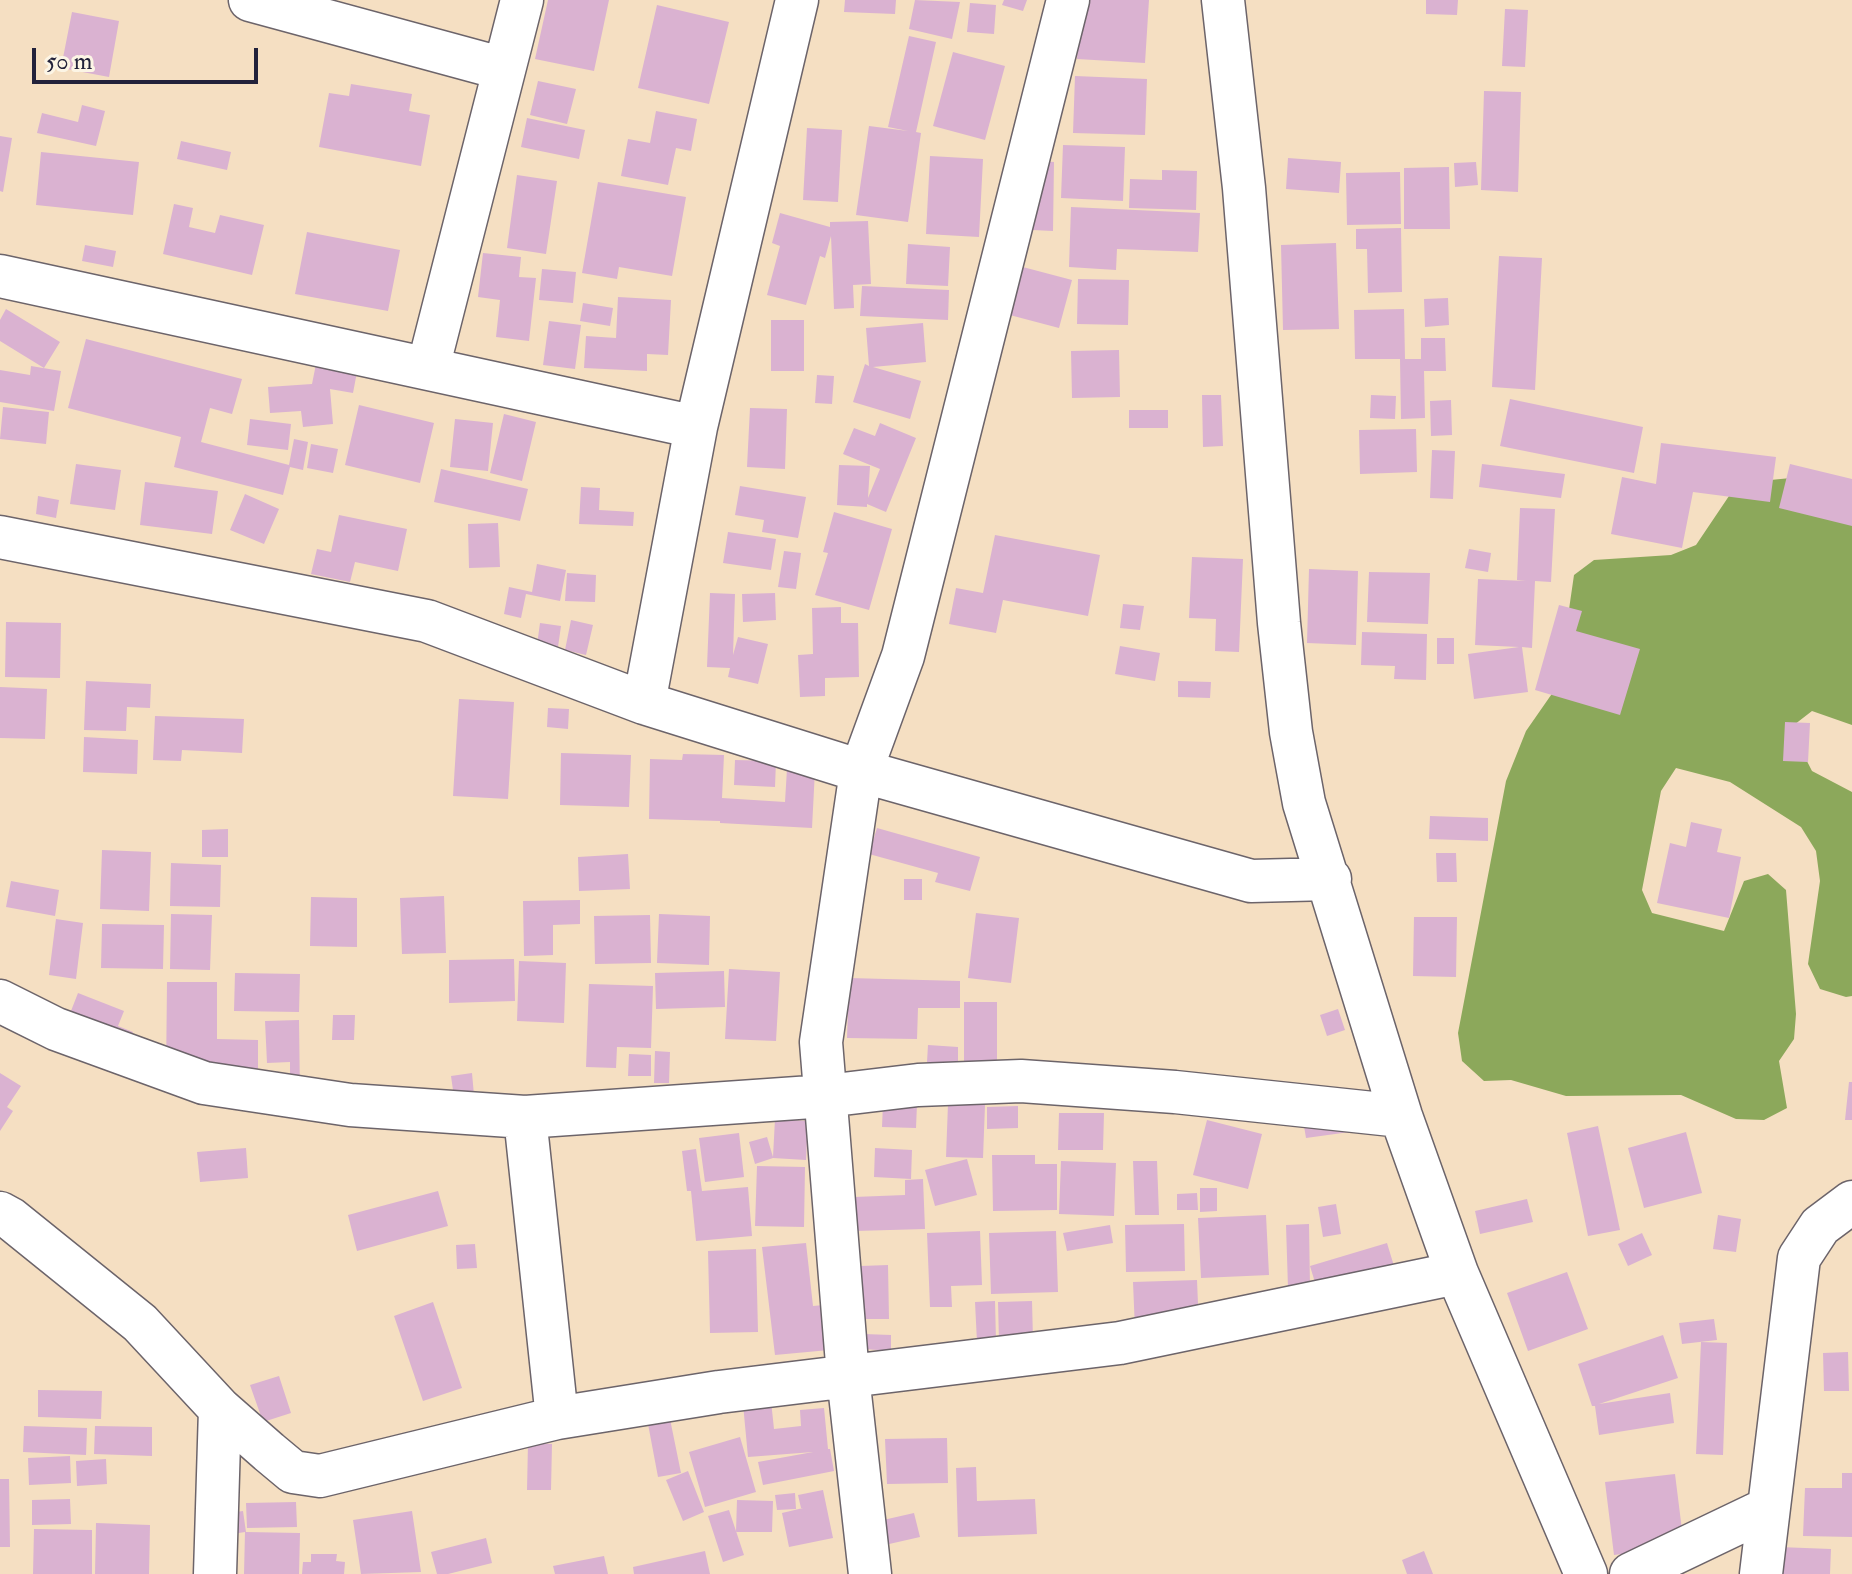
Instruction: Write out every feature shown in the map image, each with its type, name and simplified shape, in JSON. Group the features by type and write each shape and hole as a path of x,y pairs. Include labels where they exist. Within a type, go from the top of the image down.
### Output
{"street":[{"path":"250,0 504,69"},
{"path":"428,368 522,0"},
{"path":"644,703 696,427 797,0"},
{"path":"870,1574 848,1376 821,1042 861,771 903,656 1068,0"},
{"path":"1223,0 1244,188 1279,623 1291,732 1304,803 1401,1116 1457,1273 1586,1574"},
{"path":"0,276 696,427"},
{"path":"0,537 427,621 644,703 861,771 1251,881 1330,879"},
{"path":"0,1001 56,1029 204,1083 350,1105 525,1117 826,1096 918,1085 1021,1081 1175,1092 1401,1116"},
{"path":"525,1117 557,1418"},
{"path":"1761,1574 1799,1258 1820,1226 1852,1202"},
{"path":"0,1213 140,1323 220,1409 293,1472 320,1476 557,1418 719,1392 1120,1343 1457,1273"},
{"path":"215,1574 220,1409"},
{"path":"1631,1574 1767,1509"}],"green space":[{"path":"1801,477 1852,492 1852,725 1812,711 1790,728 1812,771 1852,792 1852,996 1820,989 1808,964 1820,881 1816,851 1801,827 1730,782 1676,768 1661,791 1642,890 1652,913 1724,931 1744,881 1768,874 1786,890 1796,1014 1794,1039 1779,1061 1787,1108 1764,1120 1736,1119 1681,1095 1566,1096 1511,1080 1484,1081 1462,1061 1458,1033 1506,781 1526,731 1558,685 1574,575 1594,560 1671,555 1696,545 1729,496 1750,482"}],"building":[{"path":"548,0 609,0 594,71 535,59"},
{"path":"845,0 896,0 895,14 844,12"},
{"path":"915,0 960,2 952,39 909,29"},
{"path":"1004,0 1027,0 1023,11 1002,5"},
{"path":"1081,0 1149,0 1145,63 1077,59"},
{"path":"1426,0 1458,0 1457,15 1426,14"},
{"path":"970,3 996,5 994,34 967,32"},
{"path":"657,5 729,22 709,104 638,88"},
{"path":"1505,9 1528,10 1525,67 1502,66"},
{"path":"72,12 119,21 109,77 61,68"},
{"path":"909,36 936,42 916,132 921,133 908,222 856,215 869,126 908,131 888,127"},
{"path":"953,52 1005,66 985,140 933,126"},
{"path":"1075,76 1147,79 1145,135 1073,133"},
{"path":"538,81 576,89 567,124 530,115"},
{"path":"351,84 412,94 409,111 430,115 421,166 319,147 329,93 349,96"},
{"path":"1484,91 1521,92 1518,192 1481,190"},
{"path":"82,105 105,111 96,146 37,133 42,113 78,122"},
{"path":"656,111 697,119 691,151 676,148 668,185 621,176 628,139 650,143"},
{"path":"527,118 585,130 579,159 521,147"},
{"path":"807,128 842,130 838,202 803,200"},
{"path":"0,136 12,138 3,192 0,191"},
{"path":"181,141 231,152 227,170 177,159"},
{"path":"1063,145 1125,147 1123,201 1061,198"},
{"path":"41,152 139,162 133,215 36,205"},
{"path":"930,156 983,159 979,237 926,234"},
{"path":"1288,158 1341,162 1339,193 1286,189"},
{"path":"1035,161 1054,162 1053,231 1033,230"},
{"path":"1476,162 1478,185 1455,187 1454,163"},
{"path":"1449,167 1450,229 1404,229 1404,168"},
{"path":"1162,170 1197,171 1196,210 1129,208 1130,179 1162,180"},
{"path":"1400,172 1401,224 1347,225 1346,173"},
{"path":"517,175 557,181 546,254 507,248"},
{"path":"598,182 686,197 672,276 619,267 617,279 582,273"},
{"path":"174,204 193,208 189,227 215,233 220,215 264,225 252,275 163,254"},
{"path":"1071,207 1200,213 1198,252 1117,249 1116,270 1069,267"},
{"path":"780,213 830,227 830,222 868,221 871,284 853,285 854,308 834,309 831,236 825,258 820,256 806,305 767,295 780,246 772,243"},
{"path":"1401,228 1402,292 1368,293 1367,249 1356,249 1356,229"},
{"path":"307,232 400,250 388,311 295,294"},
{"path":"1336,243 1339,329 1283,330 1281,245"},
{"path":"908,244 950,247 948,286 906,284"},
{"path":"85,245 116,251 113,267 82,261"},
{"path":"483,253 521,257 519,277 536,278 529,341 496,337 500,300 478,297"},
{"path":"1499,256 1542,258 1535,390 1492,387"},
{"path":"1019,266 1072,280 1059,328 1006,314"},
{"path":"542,269 576,272 573,303 539,300"},
{"path":"1078,279 1129,280 1128,325 1077,324"},
{"path":"862,286 949,290 948,320 860,316"},
{"path":"618,297 671,300 668,355 647,354 647,371 584,368 586,336 616,338"},
{"path":"1448,298 1449,325 1425,327 1424,299"},
{"path":"583,303 613,308 610,326 580,321"},
{"path":"6,309 60,342 44,368 0,341 0,320"},
{"path":"1404,309 1405,359 1421,359 1421,338 1445,338 1446,371 1424,371 1425,418 1401,419 1400,359 1355,359 1354,310"},
{"path":"771,320 804,320 804,371 771,371"},
{"path":"549,321 581,325 575,369 543,365"},
{"path":"923,323 926,362 873,367 921,381 910,419 853,402 865,364 869,366 866,328"},
{"path":"86,339 242,379 232,414 210,408 201,442 289,465 294,439 308,442 303,470 290,467 283,495 174,467 181,437 68,408"},
{"path":"1119,350 1120,397 1072,398 1071,351"},
{"path":"316,364 357,372 353,393 330,389 333,424 303,427 301,411 270,413 268,387 312,384"},
{"path":"31,366 61,371 54,411 0,402 0,370 30,375"},
{"path":"817,375 834,376 832,404 815,403"},
{"path":"1202,395 1221,395 1223,446 1203,447"},
{"path":"1371,395 1396,396 1395,419 1370,418"},
{"path":"1510,399 1643,427 1634,473 1500,446"},
{"path":"1451,400 1452,435 1431,436 1430,401"},
{"path":"359,405 434,423 420,483 345,465"},
{"path":"3,407 49,412 46,444 0,439"},
{"path":"750,408 787,409 785,469 747,467"},
{"path":"1129,410 1168,410 1168,428 1129,428"},
{"path":"504,414 536,422 522,481 490,473"},
{"path":"250,419 291,424 288,450 247,445"},
{"path":"455,419 493,423 488,471 450,467"},
{"path":"880,423 916,438 886,512 867,504 867,507 837,505 839,465 870,466 868,498 880,469 843,454 854,428 875,436"},
{"path":"1416,429 1417,472 1360,474 1359,430"},
{"path":"1661,443 1776,457 1770,502 1693,492 1682,548 1611,534 1622,477 1656,484"},
{"path":"311,444 338,449 333,473 307,468"},
{"path":"1432,450 1455,451 1453,499 1430,498"},
{"path":"76,464 121,470 115,510 70,504"},
{"path":"1482,464 1565,474 1561,498 1479,487"},
{"path":"1790,464 1852,479 1852,526 1779,508"},
{"path":"441,469 528,489 520,521 434,502"},
{"path":"145,482 218,491 212,534 140,525"},
{"path":"740,486 806,497 798,538 762,532 764,520 735,515"},
{"path":"581,487 600,488 599,510 634,512 633,526 579,524"},
{"path":"245,494 279,509 264,544 230,530"},
{"path":"38,496 59,500 56,518 36,514"},
{"path":"1520,508 1555,509 1551,582 1535,581 1532,648 1522,647 1528,692 1474,699 1468,654 1519,647 1475,645 1478,579 1526,581 1517,580"},
{"path":"834,512 892,529 869,610 815,595 828,553 823,552"},
{"path":"339,515 407,529 398,571 355,562 350,582 311,574 317,549 331,552"},
{"path":"498,523 500,567 469,568 468,524"},
{"path":"728,532 776,539 771,570 723,563"},
{"path":"995,535 1100,555 1088,616 1003,600 996,633 949,624 956,588 983,593"},
{"path":"1469,549 1491,553 1488,572 1465,568"},
{"path":"784,551 801,553 796,589 778,587"},
{"path":"1192,557 1243,559 1239,652 1215,651 1216,619 1189,618"},
{"path":"537,564 566,570 560,601 526,594 521,618 504,614 509,587 532,592"},
{"path":"1309,569 1358,571 1356,645 1307,643"},
{"path":"1369,572 1430,573 1428,624 1367,622"},
{"path":"567,573 596,575 595,602 565,601"},
{"path":"710,593 735,594 733,655 738,637 768,644 758,684 728,677 730,668 707,667"},
{"path":"775,593 776,620 743,622 742,594"},
{"path":"1123,604 1144,606 1140,630 1120,628"},
{"path":"1559,605 1582,611 1576,631 1640,649 1620,715 1535,690"},
{"path":"841,607 841,623 858,623 859,677 825,678 825,696 800,697 798,655 813,654 812,608"},
{"path":"571,620 593,625 586,655 565,650"},
{"path":"6,622 61,623 60,678 5,677"},
{"path":"540,623 561,626 558,647 537,645"},
{"path":"1362,632 1427,634 1426,680 1394,679 1395,666 1361,665"},
{"path":"1437,638 1454,638 1454,664 1437,664"},
{"path":"1120,646 1160,653 1155,681 1115,674"},
{"path":"86,681 151,684 150,708 127,707 126,731 84,730"},
{"path":"1178,681 1211,682 1210,698 1178,697"},
{"path":"0,687 47,689 45,739 0,738"},
{"path":"459,699 514,702 508,799 453,796"},
{"path":"548,708 569,709 568,729 547,727"},
{"path":"155,716 244,719 242,753 182,750 181,761 153,760"},
{"path":"1785,722 1810,723 1808,762 1783,761"},
{"path":"84,737 138,740 137,774 83,772"},
{"path":"561,753 631,755 629,807 560,805"},
{"path":"683,754 724,755 722,798 785,802 787,769 815,770 812,828 649,819 650,759 682,760"},
{"path":"735,760 776,761 775,787 734,785"},
{"path":"1430,816 1488,818 1488,841 1429,839"},
{"path":"1691,822 1722,829 1717,852 1741,857 1729,918 1657,903 1670,843 1686,847"},
{"path":"877,828 980,857 970,891 935,882 938,873 869,854"},
{"path":"228,829 228,857 202,857 202,830"},
{"path":"102,850 151,852 149,911 100,909"},
{"path":"1436,853 1456,853 1457,882 1437,882"},
{"path":"628,854 630,889 579,891 578,857"},
{"path":"171,863 221,865 220,907 170,906"},
{"path":"904,879 922,879 922,900 904,900"},
{"path":"11,881 59,890 55,916 6,907"},
{"path":"444,896 446,953 402,954 400,898"},
{"path":"311,897 357,898 357,947 310,946"},
{"path":"580,900 580,924 553,925 553,955 524,956 523,901"},
{"path":"976,913 1019,918 1011,983 968,978"},
{"path":"171,914 212,915 210,970 170,969"},
{"path":"659,914 710,916 709,965 657,963"},
{"path":"650,915 651,963 595,964 594,916"},
{"path":"1414,917 1457,917 1456,977 1413,976"},
{"path":"56,919 83,923 76,979 49,975"},
{"path":"102,924 164,925 163,969 101,968"},
{"path":"514,959 515,1001 449,1003 449,960"},
{"path":"519,961 566,963 564,1023 517,1021"},
{"path":"729,969 780,972 776,1041 725,1039"},
{"path":"724,971 725,1007 656,1009 655,973"},
{"path":"235,973 300,974 299,1012 234,1011"},
{"path":"849,978 960,981 960,1008 918,1008 917,1039 847,1038"},
{"path":"167,982 217,982 217,1039 258,1040 258,1088 166,1078"},
{"path":"589,984 653,986 651,1048 617,1047 616,1068 586,1067"},
{"path":"78,993 124,1011 118,1026 133,1032 124,1058 62,1034"},
{"path":"964,1002 997,1002 997,1061 964,1061"},
{"path":"1338,1009 1345,1030 1327,1036 1320,1015"},
{"path":"333,1015 355,1015 354,1040 332,1040"},
{"path":"299,1020 300,1096 290,1080 290,1062 267,1063 265,1021"},
{"path":"928,1045 958,1047 958,1064 927,1062"},
{"path":"655,1051 670,1052 669,1083 654,1083"},
{"path":"629,1054 651,1055 651,1076 628,1076"},
{"path":"0,1073 21,1086 7,1107 13,1111 0,1131"},
{"path":"472,1073 474,1095 454,1097 451,1076"},
{"path":"1849,1082 1852,1082 1852,1120 1845,1120"},
{"path":"883,1103 917,1104 916,1128 882,1127"},
{"path":"948,1104 985,1105 983,1158 946,1157"},
{"path":"1018,1106 1018,1128 987,1129 987,1107"},
{"path":"1059,1113 1104,1113 1103,1150 1058,1150"},
{"path":"775,1119 808,1121 806,1160 773,1158 755,1164 749,1142 767,1137 773,1157"},
{"path":"1207,1120 1262,1134 1248,1189 1193,1175"},
{"path":"1304,1126 1357,1131 1306,1138"},
{"path":"1598,1126 1620,1230 1588,1236 1567,1133"},
{"path":"1686,1132 1702,1193 1644,1208 1628,1148"},
{"path":"739,1133 744,1177 705,1182 699,1138"},
{"path":"246,1148 248,1178 200,1182 197,1152"},
{"path":"875,1148 912,1150 911,1179 874,1177"},
{"path":"696,1149 702,1191 748,1187 752,1236 696,1241 691,1191 687,1191 682,1151"},
{"path":"992,1155 1035,1155 1035,1164 1057,1164 1057,1210 993,1211"},
{"path":"967,1159 977,1195 935,1206 925,1170"},
{"path":"1061,1161 1116,1163 1114,1216 1059,1214"},
{"path":"1133,1161 1157,1161 1159,1215 1135,1215"},
{"path":"757,1166 805,1167 804,1227 755,1226"},
{"path":"923,1179 925,1229 855,1231 854,1197 905,1195 905,1180"},
{"path":"1200,1188 1217,1188 1217,1211 1200,1212"},
{"path":"438,1191 448,1226 357,1251 348,1215"},
{"path":"1197,1193 1198,1210 1177,1210 1177,1194"},
{"path":"1527,1199 1533,1222 1480,1234 1475,1211"},
{"path":"1336,1204 1341,1234 1323,1237 1318,1207"},
{"path":"1266,1215 1269,1275 1201,1278 1198,1218"},
{"path":"1718,1215 1741,1219 1736,1252 1713,1249"},
{"path":"1184,1224 1185,1271 1126,1272 1125,1225"},
{"path":"1309,1224 1310,1287 1288,1288 1286,1225"},
{"path":"1110,1225 1113,1243 1067,1251 1063,1233"},
{"path":"980,1231 982,1285 951,1286 952,1307 930,1307 927,1233"},
{"path":"1056,1231 1058,1292 991,1294 989,1233"},
{"path":"1642,1233 1652,1255 1628,1266 1618,1244"},
{"path":"806,1243 813,1306 824,1305 829,1350 775,1355 762,1247"},
{"path":"1387,1243 1394,1266 1317,1289 1310,1266"},
{"path":"475,1244 477,1268 457,1269 456,1245"},
{"path":"756,1249 758,1332 710,1333 708,1251"},
{"path":"888,1265 889,1319 862,1319 861,1266"},
{"path":"1567,1272 1588,1329 1528,1351 1507,1293"},
{"path":"1197,1280 1199,1328 1135,1330 1133,1282"},
{"path":"995,1301 996,1341 977,1342 975,1302"},
{"path":"1032,1301 1033,1340 999,1341 998,1302"},
{"path":"433,1302 462,1388 423,1401 394,1316"},
{"path":"1714,1319 1717,1340 1682,1344 1679,1323"},
{"path":"864,1334 891,1335 891,1351 864,1349"},
{"path":"1663,1335 1678,1378 1599,1404 1670,1393 1674,1423 1599,1435 1595,1406 1592,1406 1578,1364"},
{"path":"1701,1342 1727,1343 1723,1455 1696,1454"},
{"path":"1848,1352 1849,1391 1824,1391 1823,1353"},
{"path":"279,1376 291,1413 263,1422 250,1385"},
{"path":"38,1390 102,1391 101,1419 38,1417"},
{"path":"771,1401 774,1429 801,1426 800,1410 824,1408 828,1449 834,1471 763,1485 758,1462 813,1452 748,1457 743,1404"},
{"path":"670,1419 681,1473 658,1477 648,1424"},
{"path":"24,1426 87,1428 86,1455 23,1452"},
{"path":"95,1426 152,1427 152,1456 94,1454"},
{"path":"740,1437 756,1492 705,1507 689,1452"},
{"path":"947,1438 948,1483 887,1484 885,1439"},
{"path":"528,1443 552,1444 551,1490 527,1490"},
{"path":"70,1456 71,1483 29,1485 28,1458"},
{"path":"106,1459 107,1484 77,1486 76,1461"},
{"path":"976,1467 977,1501 1035,1499 1037,1534 958,1537 956,1468"},
{"path":"688,1471 704,1512 683,1521 666,1480"},
{"path":"1842,1473 1852,1473 1852,1537 1803,1536 1805,1488 1842,1488"},
{"path":"1675,1474 1684,1546 1614,1555 1605,1482"},
{"path":"0,1479 9,1479 10,1547 0,1547"},
{"path":"823,1490 833,1538 789,1547 782,1513 803,1508 798,1495"},
{"path":"795,1493 796,1509 777,1510 775,1495"},
{"path":"70,1499 71,1524 32,1525 32,1500"},
{"path":"737,1500 773,1501 772,1532 736,1532"},
{"path":"296,1502 297,1527 247,1528 246,1503"},
{"path":"729,1510 744,1555 723,1562 708,1516"},
{"path":"243,1511 246,1532 300,1533 299,1574 244,1574 245,1532 226,1535 223,1514"},
{"path":"412,1511 421,1572 361,1574 353,1520"},
{"path":"914,1513 920,1537 876,1547 870,1523"},
{"path":"96,1523 150,1525 149,1574 95,1574"},
{"path":"34,1529 92,1530 92,1574 33,1574"},
{"path":"486,1538 492,1563 437,1574 431,1552"},
{"path":"1779,1547 1831,1549 1830,1574 1778,1574"},
{"path":"705,1551 710,1574 634,1574 633,1567"},
{"path":"1424,1551 1433,1574 1407,1574 1402,1560"},
{"path":"311,1554 337,1554 336,1561 345,1562 344,1574 302,1574 303,1562 311,1562"},
{"path":"604,1556 608,1574 555,1574 553,1566"}]}
